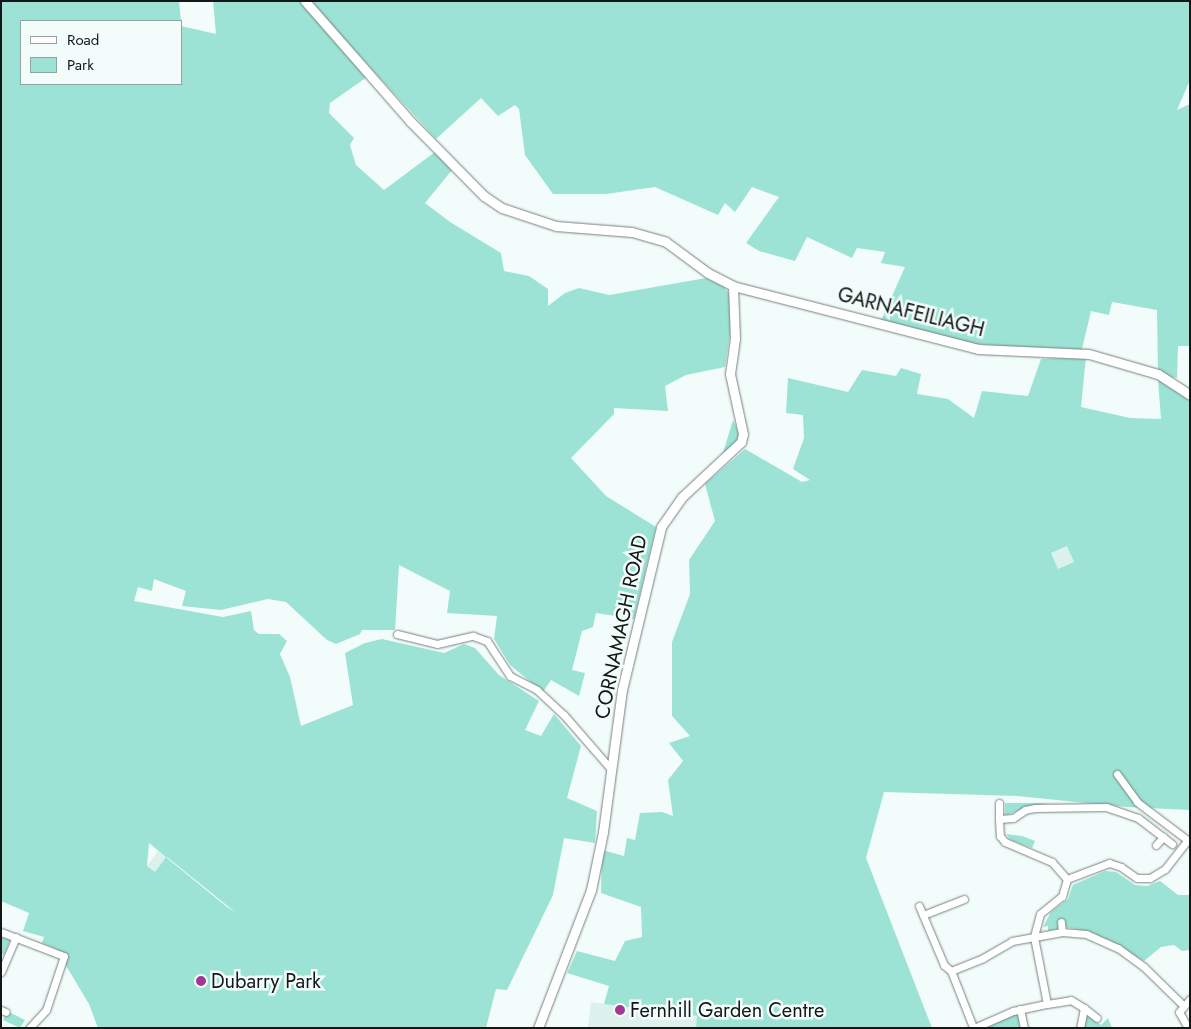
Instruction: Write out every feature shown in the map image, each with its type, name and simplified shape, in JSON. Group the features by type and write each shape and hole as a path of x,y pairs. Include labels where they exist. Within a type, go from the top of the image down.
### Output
{"street":[{"name":"GARNAFEILIAGH","path":"305,1 410,121 484,196 502,208 556,226 632,232 666,242 708,273 733,286 978,349 1090,354 1158,374 1190,395"},
{"name":"CORNAMAGH ROAD","path":"538,1028 591,890 612,769 622,690 661,527 682,497 741,442 743,434 730,374 735,339 733,286"},
{"path":"397,634 437,644 472,636 487,641 510,676 538,690 564,715 612,769"},
{"path":"1067,879 1108,863 1121,866 1137,878 1150,878 1168,866 1189,841 1137,802 1117,774"},
{"path":"999,803 1000,836 1004,842 1052,862 1067,879"},
{"path":"999,819 1013,818 1025,810 1035,808 1106,807 1138,818 1172,844"},
{"path":"1156,845 1163,837"},
{"path":"1048,1004 1034,937 1040,914 1063,894 1067,879"},
{"path":"923,915 964,899"},
{"path":"919,906 944,965 951,971 974,1027 1020,1009 1071,1000 1096,1018"},
{"path":"1062,922 1062,932"},
{"path":"1,932 64,956 46,1010 29,1028"},
{"path":"951,971 984,958 1012,942 1062,932 1086,934 1118,948 1144,967 1174,999 1183,1005"},
{"path":"1,972 16,937"},
{"path":"1188,1028 1180,1014 1183,1005 1190,999"},
{"path":"1080,1028 1084,1008"},
{"path":"1020,1009 1024,1028"}],"shaded area":[{"path":"1067,546 1075,562 1058,569 1051,553"},
{"path":"158,851 166,857 155,872 147,866"},
{"name":"Fernhill Garden Centre","path":"591,1002 698,1017 696,1028 588,1028"}],"green space":[{"path":"1,1 179,1 181,20 20,20 20,85 182,85 182,26 216,34 213,1 302,1 367,77 330,103 329,113 354,138 350,145 356,165 384,190 435,152 452,170 425,203 450,222 501,253 504,271 529,276 548,289 548,306 565,293 579,288 609,295 706,278 724,287 730,295 730,334 725,367 686,375 665,386 668,411 614,408 614,414 571,458 606,496 656,527 634,619 596,613 593,627 582,631 572,670 585,673 579,696 551,680 543,692 510,665 494,639 497,616 447,613 450,591 399,565 395,630 362,630 360,634 336,644 327,640 286,602 268,599 221,610 182,606 186,591 154,579 152,591 138,587 134,601 223,617 251,611 254,630 259,634 279,634 287,641 280,654 290,677 301,726 353,705 345,653 365,643 382,639 444,653 464,644 475,648 499,675 539,701 525,730 541,736 554,714 581,746 567,798 597,811 595,843 564,838 553,895 507,990 496,989 486,1028 98,1028 89,1004 56,949 42,943 44,937 23,931 29,913 1,901","holes":["149,843 166,857 155,872 147,866","167,857 235,912 227,907"]},
{"path":"309,1 1190,1 1190,80 1177,110 1190,104 1190,346 1178,346 1177,378 1158,374 1157,310 1112,302 1109,315 1091,311 1081,353 976,344 880,323 905,267 881,263 885,252 857,248 852,258 807,237 795,261 759,251 746,243 779,197 752,187 735,212 725,203 718,215 655,187 606,194 553,194 525,155 519,109 515,105 498,116 481,98 436,139"},
{"path":"1086,357 1081,407 1130,418 1161,419 1158,380 1190,401 1190,810 1126,807 1017,796 884,792 866,858 932,1028 696,1028 697,1016 604,1004 609,986 567,973 577,951 615,961 625,941 642,937 641,907 601,893 602,850 624,856 627,838 635,840 640,813 662,812 673,816 668,780 683,761 669,743 690,736 672,716 672,642 690,594 689,560 715,521 705,484 745,449 802,482 810,480 793,469 804,438 803,415 786,413 788,378 848,392 862,370 896,376 901,368 921,374 917,394 948,399 974,418 982,391 1028,396 1041,359","holes":["1067,546 1074,562 1058,569 1051,553"]},
{"path":"733,420 739,433 737,442 722,456"},
{"path":"1005,803 1050,803 1028,806 1008,815 1005,814"},
{"path":"1006,834 1022,836 1035,841 1032,848 1011,840"},
{"path":"1105,871 1116,872 1135,885 1147,886 1160,881 1178,895 1190,895 1190,950 1182,951 1174,945 1161,947 1144,961 1091,932 1065,927 1048,931 1048,926 1043,927 1051,912 1068,899 1073,885"},
{"path":"1,937 10,940 4,955 1,954"},
{"path":"7,1011 25,1020 20,1028 3,1020"},
{"path":"1017,1013 1021,1028 978,1028 1011,1014"},
{"path":"1090,1016 1101,1025 1108,1018 1112,1028 1082,1028 1085,1018"}],"place":[{"name":"Dubarry Park","path":"201,981"},
{"name":"Fernhill Garden Centre","path":"620,1010"}]}
